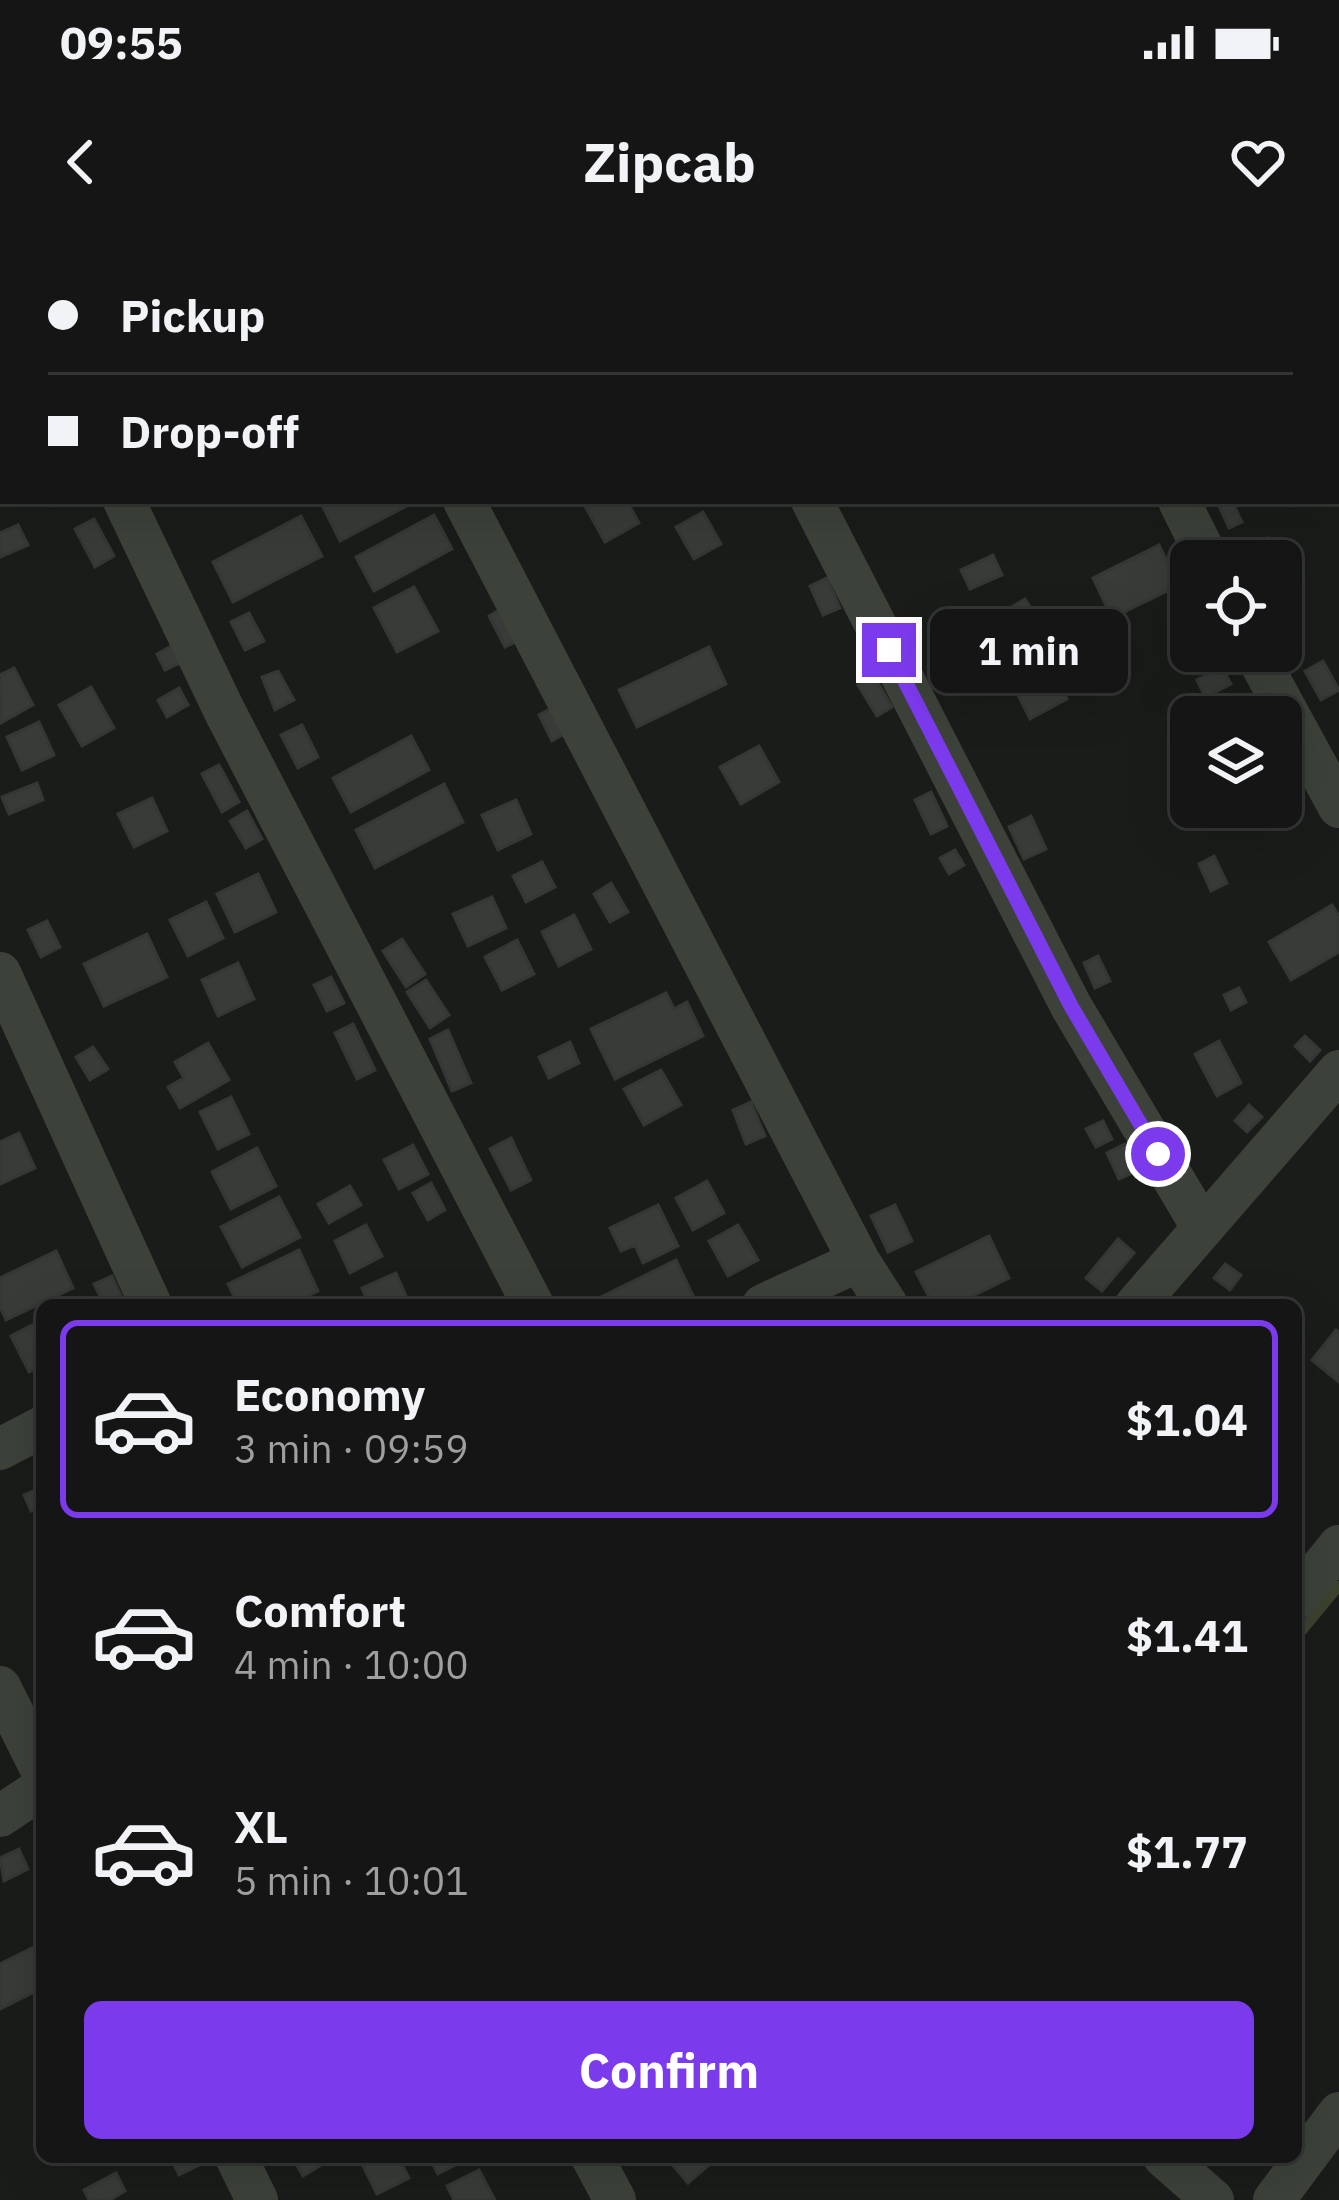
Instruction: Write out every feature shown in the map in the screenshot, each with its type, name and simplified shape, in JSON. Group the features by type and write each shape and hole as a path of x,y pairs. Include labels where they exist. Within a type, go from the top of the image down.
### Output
{"street":[{"path":"125,504 225,712 530,1299"},
{"path":"466,504 859,1262 883,1299"},
{"path":"814,504 1071,1006 1202,1227"},
{"path":"1180,504 1198,540"},
{"path":"1265,672 1339,807"},
{"path":"0,973 148,1299"},
{"path":"1141,1299 1339,1071"},
{"path":"776,1299 859,1262"},
{"path":"0,1450 36,1430"},
{"path":"1302,1592 1339,1546"},
{"path":"0,1687 36,1759"},
{"path":"0,1816 36,1792"},
{"path":"1302,2163 1339,2113"},
{"path":"239,2163 257,2200"},
{"path":"595,2163 616,2200"},
{"path":"1171,2163 1213,2200"},
{"path":"1274,2200 1302,2163"}],"building":[{"path":"322,504 410,504 340,541"},
{"path":"629,504 639,523 605,542 586,508"},
{"path":"1233,504 1242,522 1229,528 1219,506"},
{"path":"703,512 721,544 694,559 676,527"},
{"path":"434,515 452,549 374,591 356,557"},
{"path":"301,516 322,556 233,602 213,562"},
{"path":"94,519 114,556 95,567 75,529"},
{"path":"18,525 28,545 0,557 0,533"},
{"path":"1159,545 1170,567 1170,589 1112,618 1093,578"},
{"path":"993,555 1002,575 970,589 961,570"},
{"path":"827,578 840,608 823,615 810,586"},
{"path":"414,587 438,631 397,652 374,608"},
{"path":"1025,599 1036,617 1021,627 1010,608"},
{"path":"504,607 521,639 505,647 489,616"},
{"path":"249,613 264,641 245,650 231,622"},
{"path":"171,646 180,663 165,670 157,654"},
{"path":"709,647 726,684 637,727 619,690"},
{"path":"1045,656 1067,699 1030,719 1008,675"},
{"path":"1323,661 1339,690 1321,700 1305,671"},
{"path":"14,668 33,705 1,723 0,675"},
{"path":"278,671 294,700 275,710 262,677"},
{"path":"1225,672 1231,684 1205,696 1197,680"},
{"path":"874,676 892,707 877,716 858,685"},
{"path":"91,687 114,728 82,746 59,705"},
{"path":"179,688 188,705 167,717 158,700"},
{"path":"554,707 566,733 552,741 539,715"},
{"path":"39,722 54,755 22,770 7,737"},
{"path":"302,725 318,757 298,768 281,735"},
{"path":"411,736 429,770 351,812 333,778"},
{"path":"759,746 779,782 741,804 720,767"},
{"path":"219,765 239,802 222,812 202,774"},
{"path":"37,783 43,800 9,814 2,797"},
{"path":"444,784 463,822 375,868 356,830"},
{"path":"931,792 947,826 931,834 915,800"},
{"path":"152,798 167,831 134,847 118,814"},
{"path":"516,800 531,834 498,850 482,815"},
{"path":"247,811 262,839 246,848 230,821"},
{"path":"1031,816 1046,849 1024,859 1009,827"},
{"path":"955,850 964,865 949,874 940,858"},
{"path":"1214,856 1227,883 1211,891 1199,864"},
{"path":"542,862 555,887 526,902 513,876"},
{"path":"258,874 276,912 235,932 217,894"},
{"path":"611,883 628,912 610,922 594,894"},
{"path":"492,897 506,928 468,946 453,914"},
{"path":"206,902 223,938 188,956 170,920"},
{"path":"1332,905 1339,916 1339,952 1291,980 1269,942"},
{"path":"574,915 591,949 559,966 542,932"},
{"path":"47,921 60,947 41,957 28,930"},
{"path":"147,934 167,977 104,1006 84,964"},
{"path":"402,939 425,974 406,987 383,951"},
{"path":"517,940 534,974 502,990 485,957"},
{"path":"1098,956 1110,981 1095,988 1084,963"},
{"path":"238,963 254,999 218,1016 202,980"},
{"path":"331,977 344,1003 327,1011 314,985"},
{"path":"426,980 449,1015 430,1028 407,992"},
{"path":"1239,988 1246,1002 1231,1010 1224,995"},
{"path":"666,993 674,1009 687,1002 703,1036 615,1079 591,1029"},
{"path":"353,1024 375,1070 357,1079 335,1033"},
{"path":"448,1030 471,1083 452,1091 430,1039"},
{"path":"1305,1036 1320,1050 1310,1061 1295,1046"},
{"path":"1219,1041 1241,1083 1217,1096 1195,1054"},
{"path":"570,1042 579,1063 549,1078 539,1057"},
{"path":"208,1043 229,1080 180,1108 168,1087 184,1078 175,1062"},
{"path":"93,1047 108,1069 90,1080 76,1057"},
{"path":"661,1070 681,1105 644,1125 624,1089"},
{"path":"231,1097 249,1134 218,1149 200,1112"},
{"path":"751,1102 765,1136 746,1144 733,1110"},
{"path":"1249,1105 1262,1117 1247,1132 1235,1121"},
{"path":"1103,1121 1112,1139 1096,1147 1086,1129"},
{"path":"19,1133 35,1168 0,1184 0,1142"},
{"path":"511,1138 531,1180 511,1190 490,1149"},
{"path":"1125,1144 1137,1171 1119,1179 1107,1153"},
{"path":"413,1145 428,1174 399,1189 384,1160"},
{"path":"257,1148 276,1186 231,1209 212,1172"},
{"path":"707,1181 724,1213 693,1230 676,1198"},
{"path":"431,1183 445,1210 428,1220 413,1193"},
{"path":"350,1186 361,1205 329,1223 318,1204"},
{"path":"279,1197 300,1237 242,1267 221,1227"},
{"path":"658,1205 678,1246 643,1263 635,1245 621,1251 610,1228"},
{"path":"895,1205 912,1241 888,1252 871,1216"},
{"path":"366,1225 382,1256 350,1273 335,1241"},
{"path":"738,1225 758,1260 728,1276 709,1241"},
{"path":"989,1236 1009,1278 966,1299 930,1299 916,1272"},
{"path":"1118,1239 1134,1253 1102,1291 1086,1278"},
{"path":"299,1250 318,1291 301,1299 235,1299 228,1284"},
{"path":"56,1251 73,1288 50,1299 36,1299 36,1306 6,1320 0,1306 0,1278"},
{"path":"676,1260 695,1299 597,1299"},
{"path":"1225,1264 1241,1275 1230,1290 1214,1278"},
{"path":"396,1273 407,1299 367,1299 362,1288"},
{"path":"112,1276 122,1299 101,1299 94,1284"},
{"path":"36,1323 36,1368 29,1372 11,1336"},
{"path":"1339,1332 1339,1382 1312,1360"},
{"path":"36,1490 36,1508 31,1511 24,1495"},
{"path":"19,1849 28,1869 4,1881 0,1858"},
{"path":"36,1946 36,1991 0,2009 0,1964"},
{"path":"173,2163 203,2163 179,2175"},
{"path":"295,2163 323,2163 323,2164 303,2176"},
{"path":"362,2163 401,2163 409,2178 377,2194"},
{"path":"432,2163 457,2164 438,2174"},
{"path":"671,2163 711,2163 688,2183"},
{"path":"479,2170 495,2200 454,2200 447,2186"},
{"path":"116,2173 125,2191 110,2200 89,2200 84,2190"}],"waterway":[{"path":"1302,1631 1339,1586"}],"route":[{"path":"889,650 1071,1006 1158,1154"}]}
